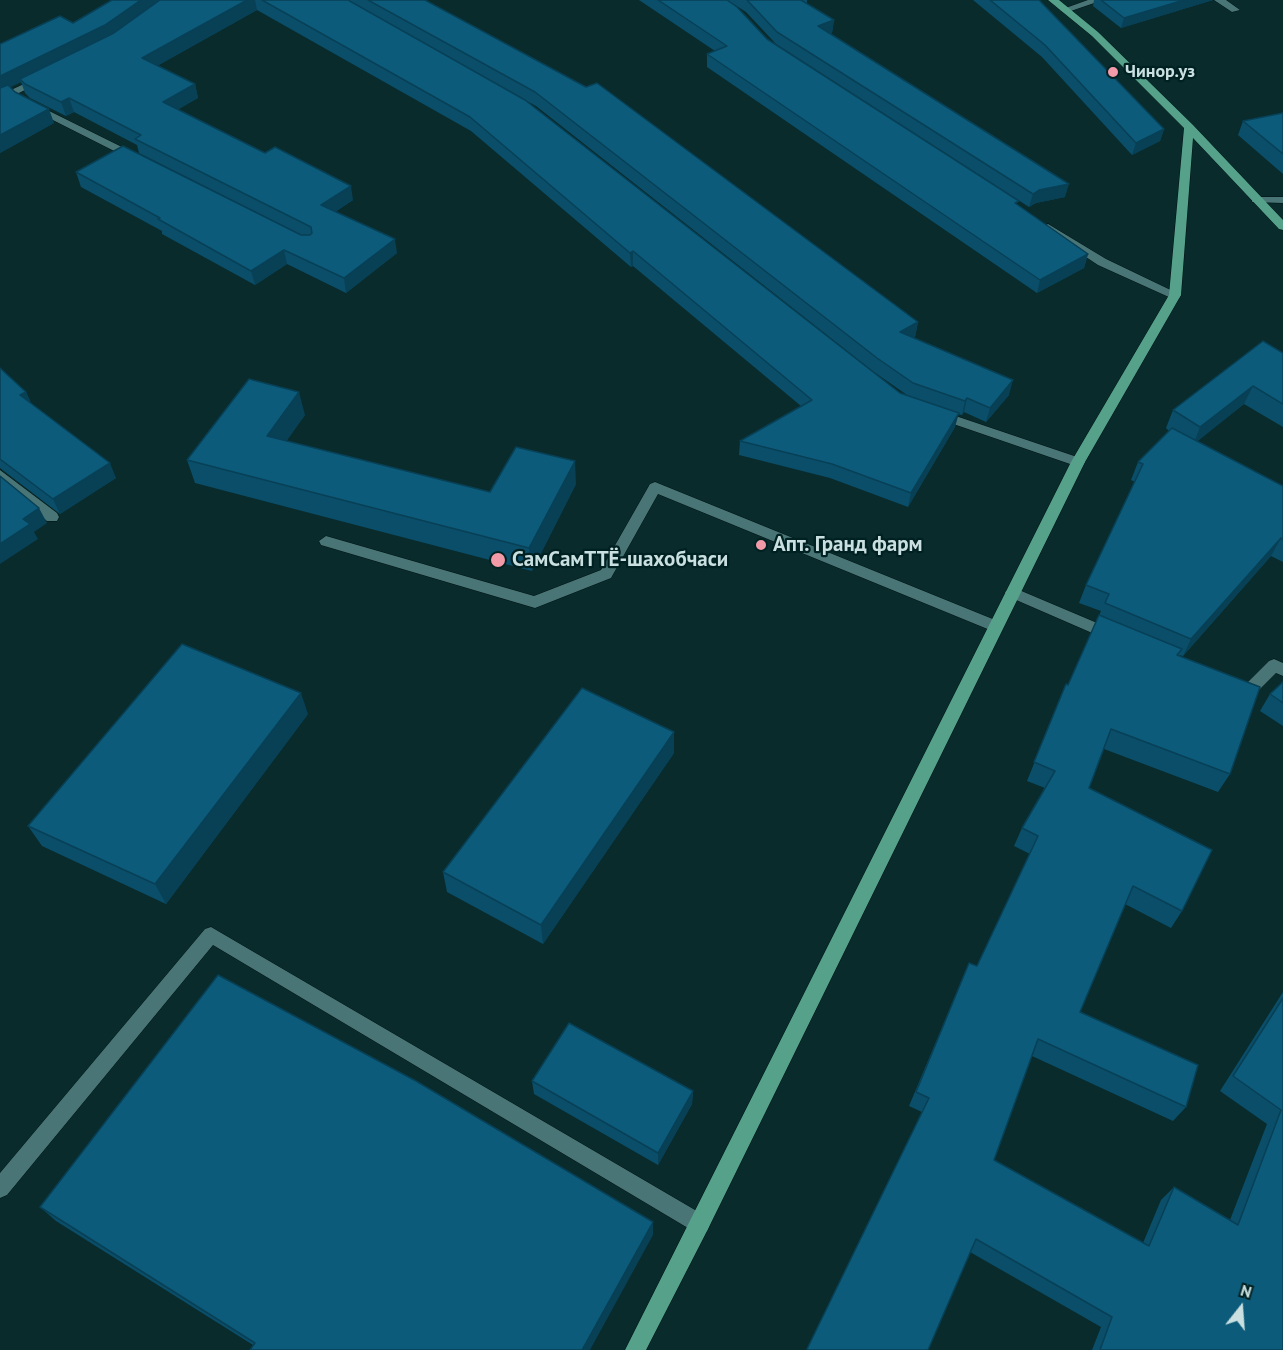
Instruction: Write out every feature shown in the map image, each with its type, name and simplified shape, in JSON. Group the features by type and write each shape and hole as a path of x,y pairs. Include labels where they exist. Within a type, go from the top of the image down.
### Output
{"main road":[{"path":"1053,0 1095,34 1189,127 1283,227"},
{"path":"635,1350 700,1224 1078,462 1175,295 1189,127"}],"street":[{"path":"1065,10 1098,0"},
{"path":"1220,0 1235,10"},
{"path":"0,99 55,73"},
{"path":"16,93 25,102 141,161"},
{"path":"1256,200 1283,200"},
{"path":"1042,223 1102,262 1175,295"},
{"path":"926,410 1078,462"},
{"path":"0,475 52,517"},
{"path":"326,542 535,602 606,574 655,488 995,626"},
{"path":"1012,592 1129,643"},
{"path":"1226,684 1247,693 1274,665 1283,670"},
{"path":"0,1188 212,935 700,1224"}],"building":[{"path":"112,0 141,0 105,25 0,76 0,44 60,16 73,23"},
{"path":"160,0 247,0 142,58 195,84 163,102 265,153 275,147 351,186 321,205 395,239 344,278 284,250 251,271 76,172 123,146 301,235 312,233 311,227 135,139 141,135 69,98 61,102 25,84 20,79 114,33"},
{"path":"262,0 348,0 525,100 900,393 959,413 911,493 832,464 740,441 812,400 633,251 630,253 470,117"},
{"path":"368,0 425,0 586,87 597,83 918,322 900,332 1013,380 990,408 967,398 965,401 913,383 877,358 535,92"},
{"path":"658,0 727,0 737,7 767,39 1019,201 1015,203 1088,254 1040,280 707,54 727,46"},
{"path":"747,0 801,0 834,20 818,26 1069,184 1039,190 1033,194 777,32"},
{"path":"990,0 1039,0 1164,129 1136,143 1045,45"},
{"path":"1101,0 1184,0 1124,18"},
{"path":"8,85 15,92 49,109 0,135 0,88"},
{"path":"1283,113 1283,154 1243,121"},
{"path":"1263,341 1283,353 1283,404 1253,386 1200,427 1173,410"},
{"path":"0,368 26,392 20,395 110,463 53,499 0,459"},
{"path":"249,379 299,392 267,436 490,492 516,447 575,461 529,548 187,460"},
{"path":"1172,428 1283,486 1283,540 1281,538 1191,639 1105,603 1109,594 1086,585 1143,464 1138,462"},
{"path":"0,476 39,508 23,519 30,524 0,544"},
{"path":"1099,615 1182,649 1177,655 1260,687 1230,774 1111,729 1089,788 1212,850 1182,911 1133,886 1080,1012 1198,1065 1186,1107 1038,1039 994,1160 1149,1246 1174,1187 1238,1225 1281,1110 1233,1076 1283,998 1283,1350 1100,1350 1112,1317 976,1239 928,1350 809,1350 807,1349 929,1098 916,1092 969,963 977,966 1038,836 1022,828 1055,771 1034,762 1066,684 1068,685"},
{"path":"182,644 301,693 155,884 28,826"},
{"path":"1283,682 1283,703 1270,694"},
{"path":"582,688 674,732 541,925 443,872"},
{"path":"218,975 416,1081 653,1222 582,1350 250,1350 255,1343 40,1207"},
{"path":"569,1023 693,1091 658,1153 532,1081"}],"place":[{"name":"Чинор.уз","path":"1113,72"},
{"name":"Апт. Гранд фарм","path":"761,545"},
{"name":"СамСамТТЁ-шахобчаси","path":"498,560"}]}
